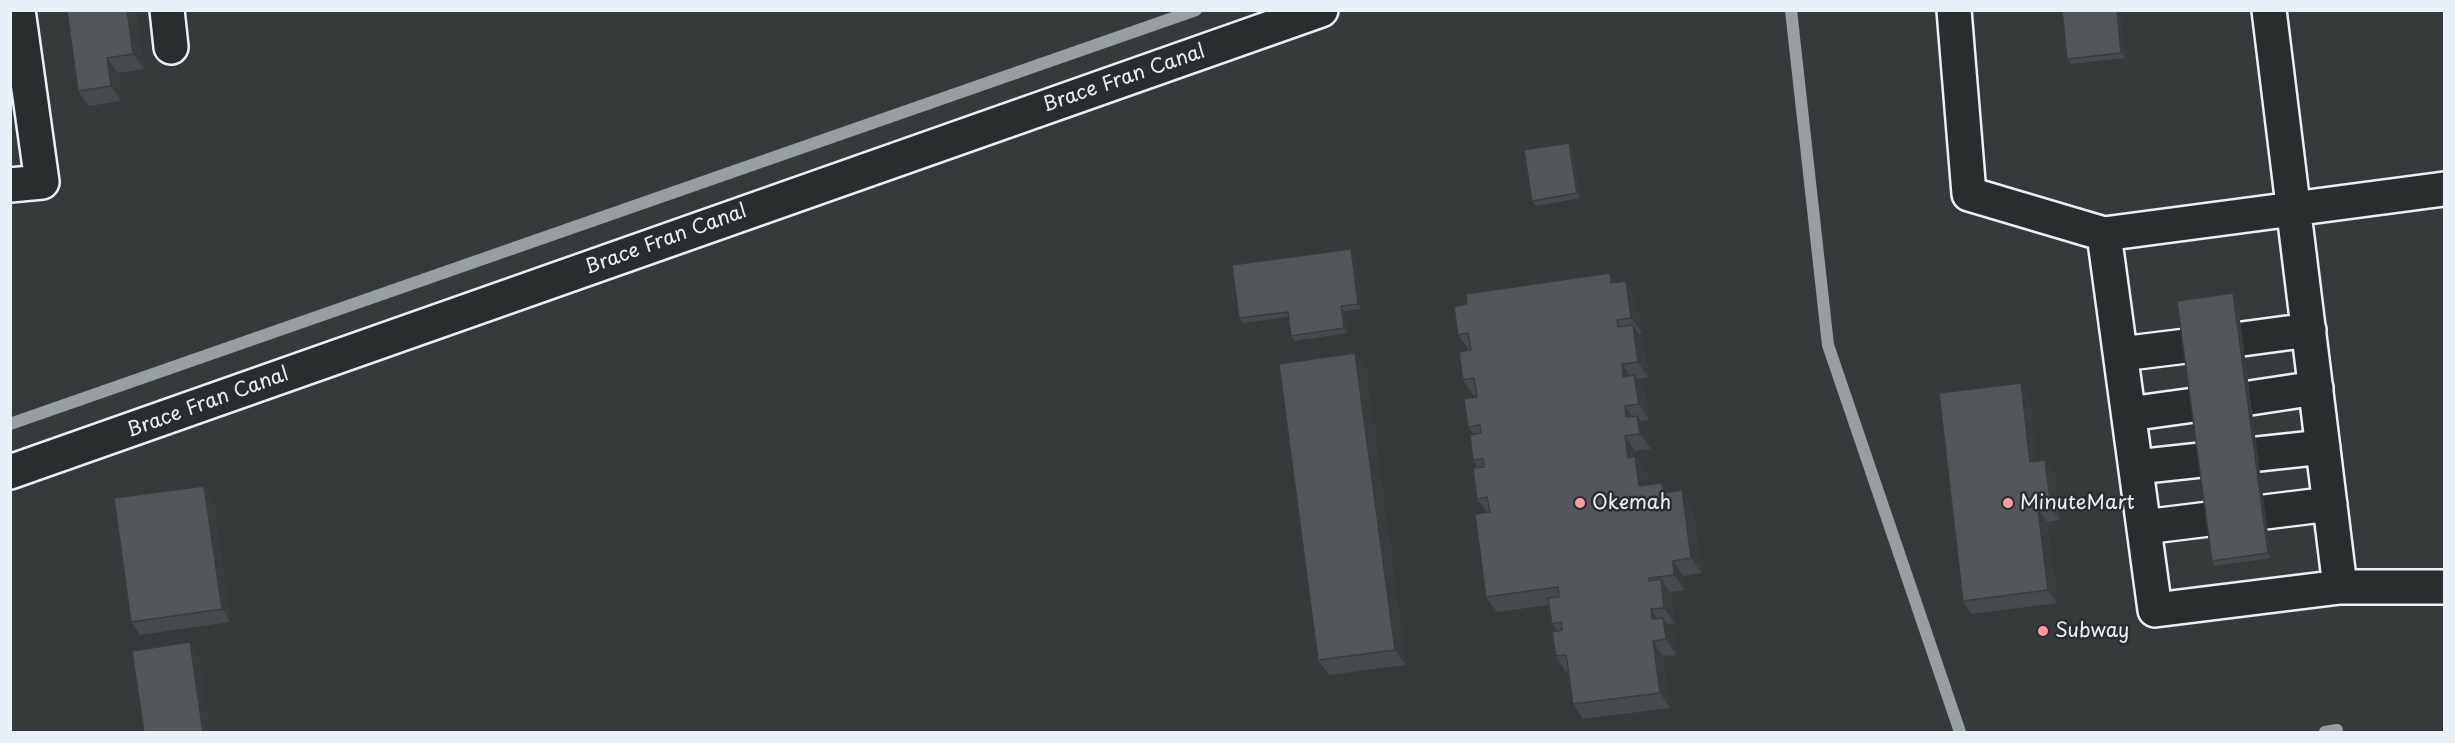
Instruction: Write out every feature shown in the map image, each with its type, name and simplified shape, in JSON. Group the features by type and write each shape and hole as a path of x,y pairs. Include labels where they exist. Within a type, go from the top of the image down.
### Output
{"street":[{"path":"18,10 17,46 26,183"},
{"path":"166,10 171,47"},
{"name":"Brace Fran Canal","path":"10,472 1321,10"},
{"path":"1954,10 1969,194 2104,234 2445,189"},
{"path":"2269,10 2340,588"},
{"path":"2104,234 2155,610 2340,588 2445,587"},
{"path":"2242,339 2309,330"},
{"path":"2121,354 2186,346"},
{"path":"2250,398 2316,388"},
{"path":"2129,414 2194,405"},
{"path":"2258,454 2323,447"},
{"path":"2136,467 2201,460"},
{"path":"2265,512 2330,504"},
{"path":"2144,527 2209,519"}],"shaded area":[{"path":"11,11 2444,11 2444,732 11,732"}],"building":[{"path":"67,10 127,10 133,54 107,58 111,86 78,91"},
{"path":"2062,10 2117,10 2121,53 2067,59"},
{"path":"1569,143 1577,193 1532,201 1524,150"},
{"path":"1351,249 1358,304 1341,306 1344,328 1291,336 1288,312 1239,318 1232,265"},
{"name":"Okemah","path":"1610,273 1611,283 1626,281 1631,318 1617,320 1618,327 1633,325 1638,362 1622,364 1623,377 1634,375 1639,404 1625,406 1626,417 1637,416 1640,434 1625,436 1628,458 1635,456 1639,486 1662,483 1664,493 1682,490 1691,558 1673,561 1674,575 1649,578 1649,581 1661,579 1664,608 1651,609 1652,619 1663,618 1666,639 1653,641 1660,693 1573,704 1566,655 1556,656 1552,632 1562,630 1561,622 1552,624 1548,598 1559,597 1558,587 1486,597 1475,514 1490,512 1487,497 1477,499 1473,468 1484,467 1483,459 1473,460 1470,435 1481,433 1480,425 1468,427 1464,399 1477,397 1474,378 1463,380 1459,352 1471,350 1468,333 1458,335 1454,307 1467,304 1466,294"},
{"path":"2233,293 2268,553 2212,561 2177,301"},
{"path":"1355,353 1395,650 1318,660 1279,364"},
{"path":"2021,383 2030,462 2045,460 2051,508 2038,509 2048,590 1963,601 1939,393"},
{"path":"204,486 222,609 131,622 114,498"},
{"path":"190,642 203,732 144,732 132,651"}],"waterway":[{"path":"10,424 1196,10"},
{"path":"1791,10 1828,345 1960,732"},
{"path":"2325,732 2337,730"}],"place":[{"name":"Okemah","path":"1580,503"},
{"name":"MinuteMart","path":"2008,503"},
{"name":"Subway","path":"2043,631"}]}
